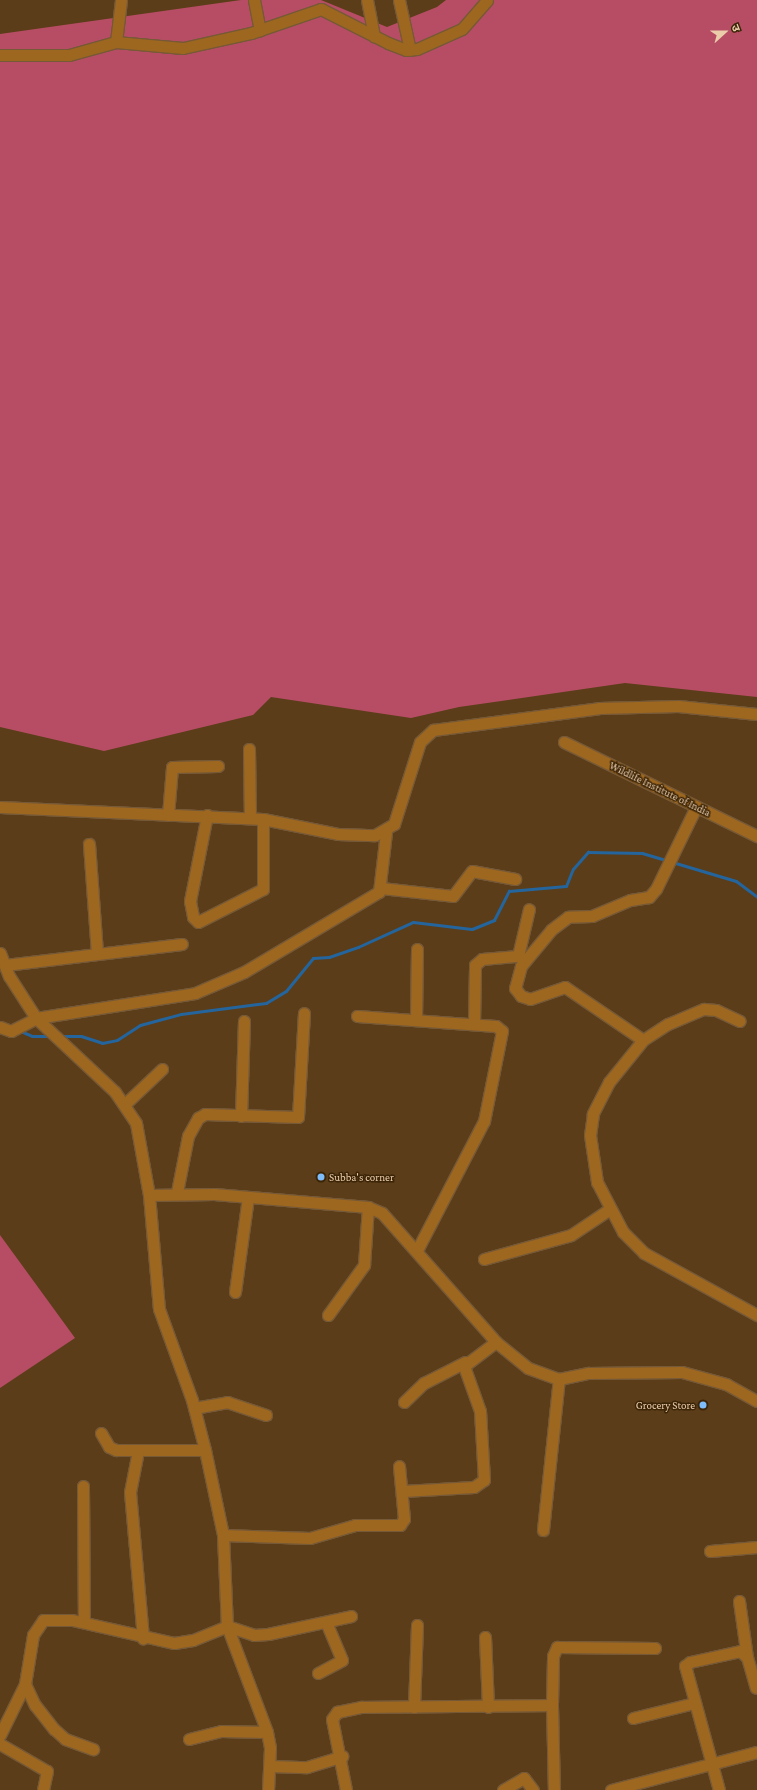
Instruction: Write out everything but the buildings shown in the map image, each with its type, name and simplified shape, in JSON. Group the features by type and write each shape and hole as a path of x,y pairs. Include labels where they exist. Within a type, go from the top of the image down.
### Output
{"street":[{"path":"116,42 121,0"},
{"path":"254,0 260,30"},
{"path":"367,0 374,36"},
{"path":"399,0 410,50"},
{"path":"0,54 69,55 116,42 183,48 260,30 321,9 374,36 410,50 462,28 487,0"},
{"path":"0,807 168,815 207,815 264,819 338,834 375,835 386,832 394,824 420,742 433,730 607,707 678,706 757,714"},
{"name":"Wildlife Institute of India","path":"564,742 757,836"},
{"path":"250,749 250,818"},
{"path":"168,815 172,767 218,766"},
{"path":"643,1040 565,987 552,989 541,998 521,996 515,988 515,980 550,930 568,917 597,915 630,900 649,897 656,889 696,807"},
{"path":"207,815 190,900 193,917 198,922 263,889 264,819"},
{"path":"0,1027 11,1031 36,1018 162,1000 216,985 372,897 381,888 386,832"},
{"path":"89,844 97,952"},
{"path":"381,888 453,896 472,870 515,879"},
{"path":"474,1024 475,964 482,959 518,956 529,909"},
{"path":"5,965 97,952 154,950 182,944"},
{"path":"416,1020 417,949"},
{"path":"0,953 5,965 36,1018 58,1041 125,1104 136,1123 148,1195 159,1309 194,1408 205,1450 223,1535 227,1626 267,1732 270,1766 268,1790"},
{"path":"740,1021 704,1008 668,1024 643,1040 609,1082 594,1114 592,1162 610,1209 623,1232 644,1253 757,1315"},
{"path":"177,1192 188,1136 198,1118 205,1114 292,1119 301,1113 304,1013"},
{"path":"357,1016 496,1026 502,1031 491,1099 484,1121 417,1250"},
{"path":"241,1116 244,1021"},
{"path":"125,1104 162,1069"},
{"path":"148,1195 177,1192 368,1207 382,1213 417,1250 496,1342 528,1368 559,1379 588,1373 682,1372 726,1384 757,1401"},
{"path":"235,1292 248,1197"},
{"path":"328,1315 364,1265 368,1207"},
{"path":"484,1259 571,1235 610,1209"},
{"path":"404,1402 424,1384 466,1362 496,1342"},
{"path":"403,1491 474,1487 484,1480 480,1412 464,1370 466,1362"},
{"path":"543,1530 559,1379"},
{"path":"194,1408 227,1402 266,1415"},
{"path":"101,1433 112,1449 138,1452 205,1450"},
{"path":"138,1452 130,1492 143,1638"},
{"path":"223,1535 310,1538 355,1525 400,1525 404,1519 403,1491 399,1466"},
{"path":"83,1486 84,1622"},
{"path":"710,1551 757,1547"},
{"path":"739,1601 747,1657 756,1688"},
{"path":"0,1735 3,1720 25,1684 36,1626 51,1618 84,1622 143,1638 185,1642 227,1626 254,1635 351,1616"},
{"path":"318,1673 342,1660 326,1622"},
{"path":"414,1707 417,1625"},
{"path":"485,1637 488,1707"},
{"path":"554,1790 552,1656 557,1648 655,1648"},
{"path":"719,1790 694,1703 687,1663 740,1651 747,1657"},
{"path":"25,1684 35,1705 54,1729 65,1739 93,1749"},
{"path":"633,1718 694,1703"},
{"path":"346,1790 342,1756 333,1715 361,1707 552,1706"},
{"path":"189,1739 221,1731 267,1732"},
{"path":"0,1744 47,1771 43,1790"},
{"path":"612,1790 757,1752"},
{"path":"270,1766 307,1767 342,1756"},
{"path":"503,1790 524,1778 533,1790"}],"shaded area":[{"path":"241,0 321,0 387,27 437,7 446,0 757,0 757,697 625,683 459,707 411,718 271,697 253,715 104,751 0,727 0,34"},
{"path":"0,1235 75,1338 0,1388"}],"waterway":[{"path":"59,1036 81,1036 102,1043 117,1040 140,1025 181,1014 266,1003 286,991 313,958 329,957 358,947 413,922 472,929 494,920 509,891 566,886 573,869 588,852 642,853 736,881 757,897"},
{"path":"18,1030 32,1036 50,1036"}],"place":[{"name":"Subba's corner","path":"321,1177"},
{"name":"Grocery Store","path":"703,1405"}]}
